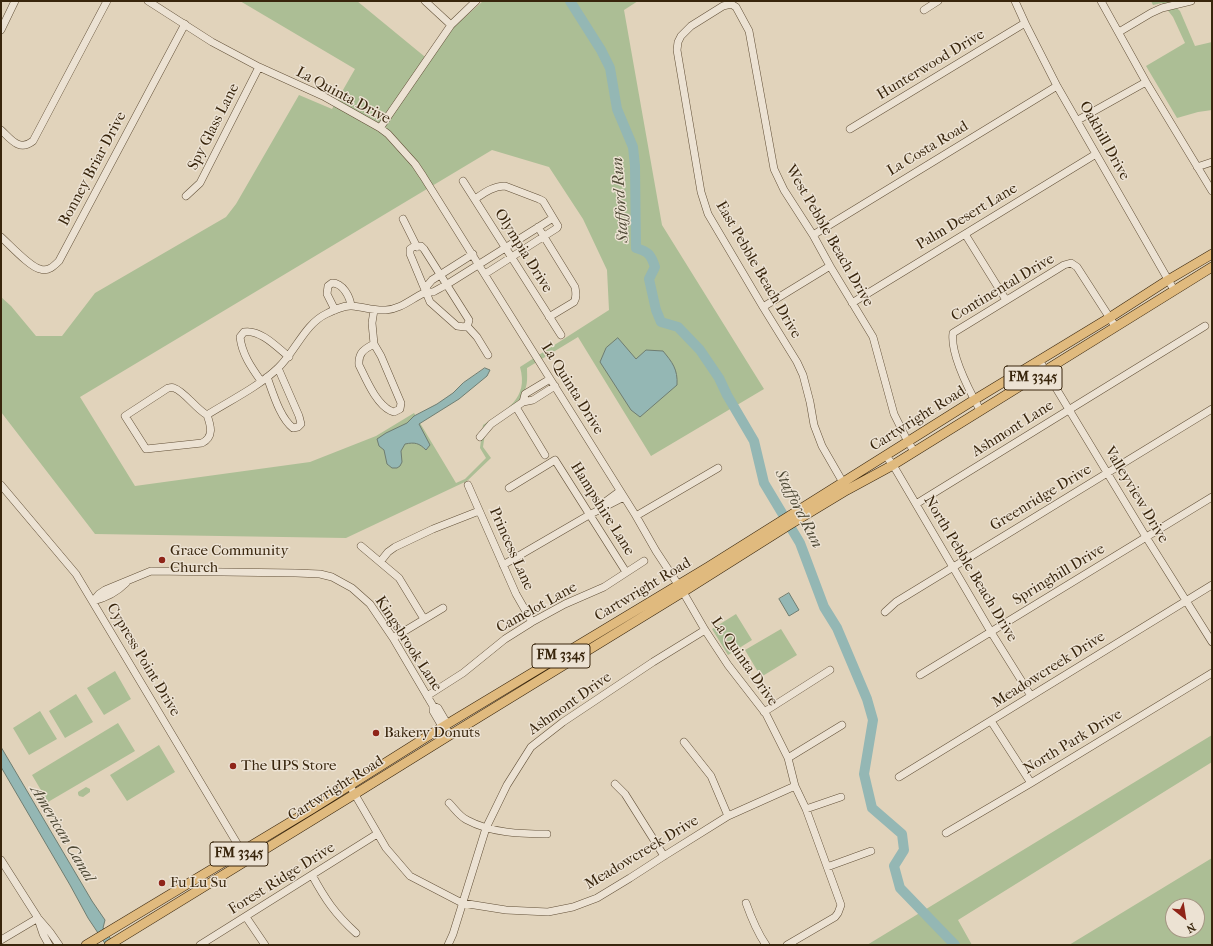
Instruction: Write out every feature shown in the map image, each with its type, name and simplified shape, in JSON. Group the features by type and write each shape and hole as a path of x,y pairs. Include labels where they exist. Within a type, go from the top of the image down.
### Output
{"main road":[{"name":"Cartwright Road","path":"763,537 812,512 886,456 974,400 1212,254"},
{"name":"Cartwright Road","path":"109,945 450,735 763,537 811,502 893,465 1212,267"},
{"name":"Cartwright Road","path":"90,943 350,786 444,726 681,589"}],"street":[{"path":"1,30 15,1"},
{"path":"1,130 15,143 22,146 28,145 33,141 107,1"},
{"name":"La Quinta Drive","path":"148,1 212,42 259,67 322,96 380,128 388,134 415,164 473,254 705,630 728,665 764,712 788,758 795,786 806,809 841,905 834,917 787,945"},
{"path":"425,1 451,25"},
{"path":"380,128 451,25 476,1"},
{"path":"924,10 938,1"},
{"name":"Oakhill Drive","path":"1015,1 1058,86 1174,290"},
{"path":"1101,1 1146,82 1212,191"},
{"path":"1119,32 1162,8 1191,1"},
{"name":"West Pebble Beach Drive","path":"685,31 723,6 731,4 736,7 749,31 774,169 784,190 873,337 894,414 914,452"},
{"name":"Hunterwood Drive","path":"850,129 1025,23"},
{"name":"Bonney Briar Drive","path":"1,238 32,265 41,270 51,268 59,261 185,24"},
{"name":"East Pebble Beach Drive","path":"685,31 678,42 677,50 701,192 708,214 797,362 803,375 814,425 822,446 845,486"},
{"name":"Spy Glass Lane","path":"186,196 200,183 259,67"},
{"path":"1078,120 1146,82"},
{"name":"La Costa Road","path":"813,236 1058,86"},
{"name":"Palm Desert Lane","path":"852,303 1096,154"},
{"path":"1197,167 1212,162"},
{"name":"Olympia Drive","path":"463,181 561,335"},
{"path":"475,199 493,188 505,186 542,201 558,226 544,237 485,274"},
{"path":"207,415 264,379 278,368 289,357 306,332 325,314 342,307 351,306 374,310 386,310 403,306 426,292 433,292 446,285 553,218"},
{"path":"403,219 416,246"},
{"path":"538,227 575,286 576,293 574,302 549,317"},
{"path":"965,234 1006,300"},
{"path":"466,327 469,320 424,249 420,246 410,249 410,254 430,302 457,326 466,327 477,337 488,355"},
{"path":"426,292 427,286 432,280 473,254"},
{"name":"Continental Drive","path":"980,410 974,400 958,361 952,341 953,333 1006,300 1064,265 1071,264 1077,267 1115,326"},
{"path":"763,307 830,266"},
{"path":"335,310 327,294 328,286 332,283 337,283 343,289 350,300 351,306"},
{"path":"374,310 372,323 374,344 381,356 401,403 400,409 397,411 391,411 381,403 359,365 358,360 361,352 374,344"},
{"name":"Ashmont Lane","path":"916,504 1205,326"},
{"path":"278,368 299,416 301,424 298,427 293,428 291,426 283,415 264,379 252,369 244,354 240,337 244,332 254,332 289,357"},
{"name":"Valleyview Drive","path":"1039,360 1146,537 1212,642"},
{"path":"523,402 525,394 550,378"},
{"path":"480,437 491,424 516,406 523,402 533,400 555,386"},
{"path":"168,388 173,388 179,391 200,411 207,415 210,424 210,436 207,441 202,443 146,449 125,416 168,388"},
{"path":"516,406 545,455"},
{"name":"Greenridge Drive","path":"885,612 896,602 1212,409"},
{"name":"North Pebble Beach Drive","path":"886,456 893,465 954,566 991,632 1031,696"},
{"name":"Hampshire Lane","path":"509,488 555,460 626,572"},
{"path":"636,516 718,468"},
{"name":"Cypress Point Drive","path":"1,485 76,574 247,860"},
{"name":"Princess Lane","path":"468,485 516,594 532,622"},
{"path":"589,515 620,491"},
{"name":"Springhill Drive","path":"920,675 1212,497"},
{"path":"504,565 589,515 624,498"},
{"path":"380,562 388,552 395,547 433,529 479,511"},
{"path":"361,546 399,578 424,619"},
{"name":"Camelot Lane","path":"427,696 474,666 505,639 532,622 565,604 604,587 644,561"},
{"name":"Kingsbrook Lane","path":"93,601 103,599 115,592 129,580 151,571 296,573 326,576 345,583 370,604 393,638 433,706 440,723 450,735"},
{"name":"Meadowcreek Drive","path":"899,777 1212,585"},
{"path":"393,638 443,608"},
{"name":"Ashmont Drive","path":"448,945 453,934 486,828 507,785 532,747 570,718 653,662 705,630"},
{"path":"764,712 830,670"},
{"name":"North Park Drive","path":"946,833 1031,783 1212,672"},
{"path":"991,720 1031,783"},
{"path":"788,758 842,725"},
{"path":"684,742 711,776 728,816"},
{"path":"615,784 625,794 664,856"},
{"name":"Meadowcreek Drive","path":"350,786 386,848 410,876 462,903 506,910 548,912 573,907 597,898 728,816 795,786"},
{"path":"806,809 841,797"},
{"path":"449,803 466,820 486,828 532,834 547,834"},
{"name":"Forest Ridge Drive","path":"200,945 377,834"},
{"path":"827,867 872,851"},
{"path":"1,860 38,918 59,945"},
{"path":"312,875 325,898 341,920 356,933"},
{"path":"746,902 761,938 766,945"},
{"path":"246,916 265,945"},
{"path":"1,940 38,918"},
{"path":"38,918 43,934 49,945"}],"green space":[{"path":"240,1 357,1 430,61 454,27 483,1 638,1 624,10 662,225 764,389 651,456 578,337 527,368 527,385 518,401 514,406 486,427 483,447 491,458 467,481 346,538 95,534 1,412 1,297 11,306 36,336 62,336 95,293 226,217 236,204 299,95 332,109 355,69","holes":["492,150 549,167 583,219 607,270 609,310 520,367 522,378 518,395 514,402 500,414 483,425 480,448 486,458 465,479 456,483 414,413 376,436 310,462 135,486 80,397"]},
{"path":"1151,1 1169,1 1180,11 1195,46 1212,42 1212,110 1177,118 1146,66 1185,43 1173,17 1162,3 1153,5"},
{"path":"736,614 752,640 728,655 712,629"},
{"path":"781,629 797,655 761,677 745,650"},
{"path":"115,671 131,699 104,715 87,688"},
{"path":"76,694 93,722 65,738 49,711"},
{"path":"40,711 57,739 29,755 13,728"},
{"path":"118,723 135,751 48,802 32,775"},
{"path":"1212,735 1212,762 958,920 972,945 867,945"},
{"path":"159,745 175,772 127,801 110,775"},
{"path":"86,787 90,789 90,792 83,797 79,796 78,792"},
{"path":"1212,858 1212,945 1069,945"}],"water":[{"path":"618,338 636,359 646,350 663,351 672,362 675,370 677,385 640,417 631,410 600,362 606,348"},
{"path":"485,368 490,370 487,376 459,399 419,424 430,445 426,450 417,444 405,444 401,451 402,462 400,466 397,468 392,468 387,464 384,450 379,446 377,439 407,423 414,416 437,404"},
{"path":"789,593 799,610 789,616 779,599"},
{"name":"American Canal","path":"1,747 92,901 105,920 103,928 115,945 106,945 88,918 1,767"}],"waterway":[{"name":"Stafford Run","path":"570,1 601,50 610,68 617,109 633,147 635,166 636,248 649,254 655,267 649,279 656,310 661,322 678,327 700,350 719,378 727,395 754,441 764,483 800,543 824,607 837,628 867,699 873,720 864,774 872,808 902,834 904,850 894,866 900,888 955,945"}],"place":[{"name":"Grace Community Church","path":"162,560"},
{"name":"Bakery Donuts","path":"376,733"},
{"name":"The UPS Store","path":"233,766"},
{"name":"Fu Lu Su","path":"162,883"}]}
